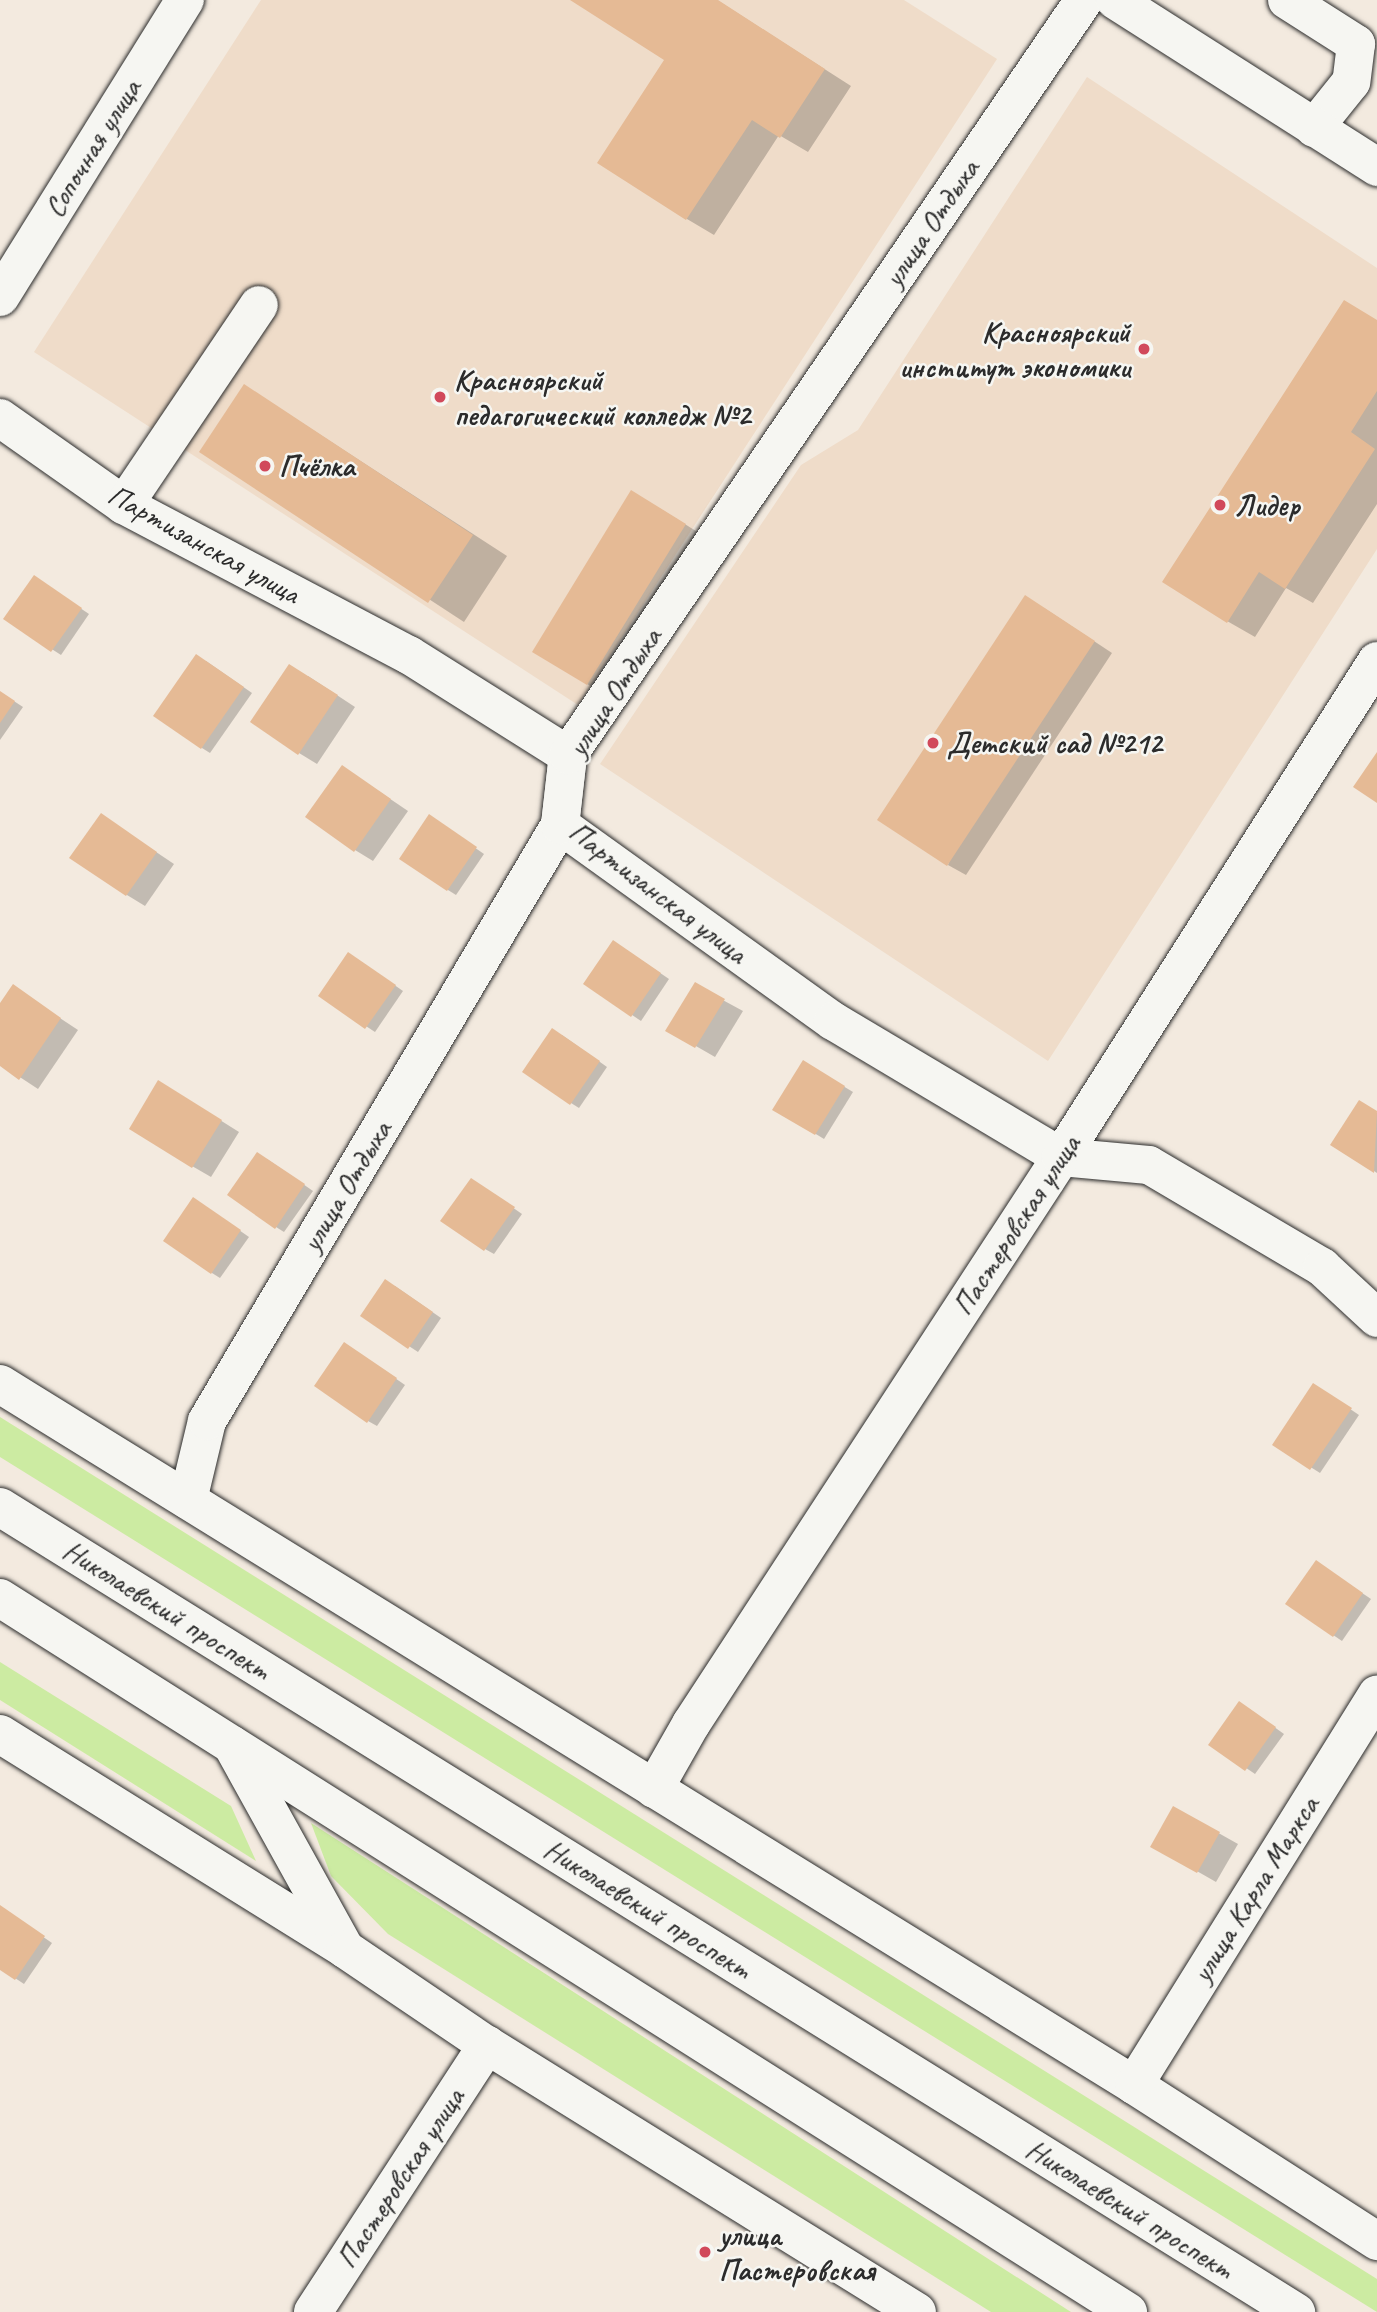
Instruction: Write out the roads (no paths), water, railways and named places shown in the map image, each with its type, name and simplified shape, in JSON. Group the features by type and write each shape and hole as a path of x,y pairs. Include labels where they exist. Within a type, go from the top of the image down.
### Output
{"street":[{"name":"Сопочная улица","path":"0,297 185,0"},
{"name":"улица Отдыха","path":"568,755 1084,0"},
{"path":"1115,0 1377,167"},
{"path":"1287,0 1356,44 1351,82 1314,128"},
{"path":"124,505 259,305"},
{"name":"Партизанская улица","path":"0,418 124,505 409,655 568,755 560,825 833,1021 1061,1157 1149,1164 1322,1267 1377,1318"},
{"name":"Пастеровская улица","path":"654,1789 691,1724 1061,1157 1377,661"},
{"name":"улица Отдыха","path":"188,1500 207,1421 560,825"},
{"path":"0,1384 1134,2085 1377,2241"},
{"name":"Николаевский проспект","path":"0,1507 1296,2312"},
{"path":"0,1598 229,1740 1129,2312"},
{"name":"улица Карла Маркса","path":"1134,2085 1377,1693"},
{"path":"229,1740 345,1950"},
{"path":"2,1741 345,1950 487,2045 917,2312"},
{"name":"Пастеровская улица","path":"313,2312 487,2045"}],"place":[{"name":"Красноярский институт экономики","path":"1144,349"},
{"name":"Красноярский педагогический колледж №2","path":"440,397"},
{"name":"Пчёлка","path":"265,466"},
{"name":"Лидер","path":"1220,505"},
{"name":"Детский сад №212","path":"933,743"},
{"name":"улица Пастеровская","path":"705,2252"}]}
